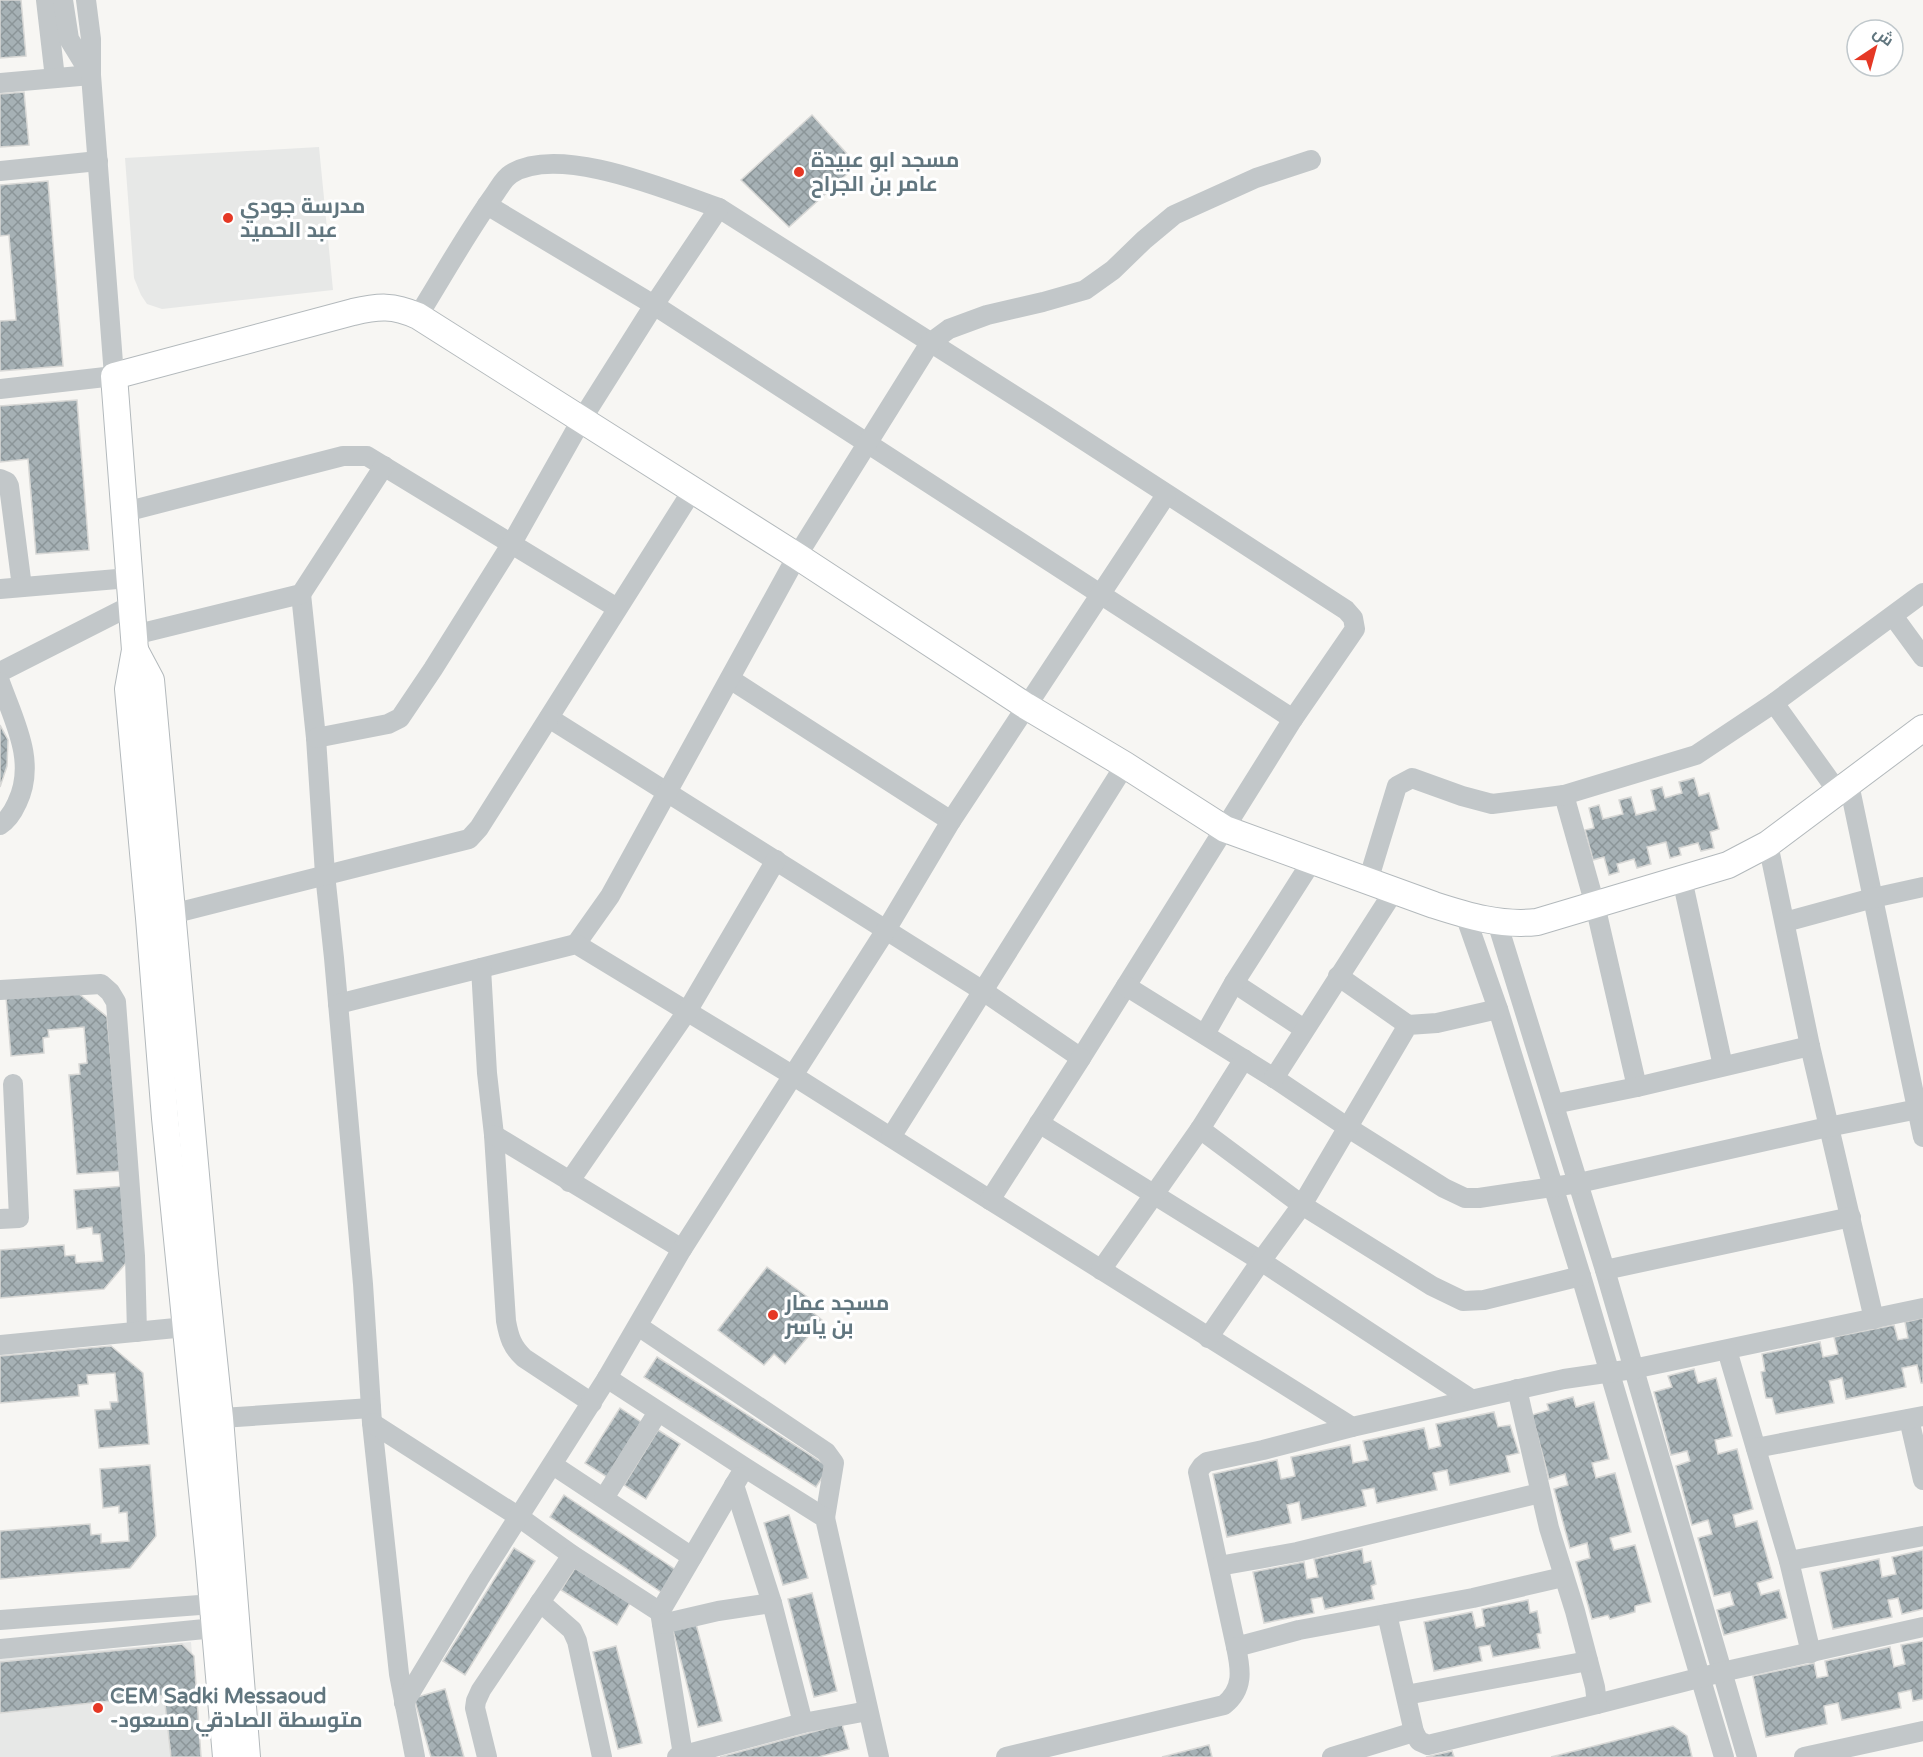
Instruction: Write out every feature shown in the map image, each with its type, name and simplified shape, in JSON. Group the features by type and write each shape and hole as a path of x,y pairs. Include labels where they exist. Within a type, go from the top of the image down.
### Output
{"main road":[{"path":"246,1757 220,1418 164,1107 161,916 128,689 135,643 114,376 378,306 401,308 418,316 582,419 1026,706 1225,828 1394,891 1465,915 1497,922 1520,924 1537,922 1728,865 1768,844 1844,788 1922,735"},
{"path":"193,1275 186,1327 226,1757"}],"street":[{"path":"46,0 56,78"},
{"path":"63,0 69,39 92,75"},
{"path":"0,389 114,376 91,39 86,0"},
{"path":"0,83 92,75"},
{"path":"338,1004 576,944 610,896 797,556 930,343 949,329 987,315 1085,290 1113,270 1174,215 1256,178 1311,160"},
{"path":"0,171 98,161"},
{"path":"418,316 487,205 509,175 523,168 571,164 601,168 719,208 1045,415 1346,610 1353,618 1354,629 1293,719 990,1200"},
{"path":"487,205 654,305 1293,719"},
{"path":"316,738 388,724 400,718 512,543 582,419 719,208"},
{"path":"125,512 343,456 368,456 617,608"},
{"path":"384,466 301,594 316,738 325,874 363,1284 372,1415 399,1674 415,1757"},
{"path":"0,479 7,482 9,486 22,587"},
{"path":"161,916 469,839 479,828 692,491"},
{"path":"404,1703 479,1579 592,1403 682,1250 886,930 951,821 1166,495"},
{"path":"0,589 129,578"},
{"path":"1368,881 1396,786 1402,782 1412,778 1492,804 1564,795 1696,755 1774,703 1923,593"},
{"path":"135,643 301,594"},
{"path":"0,672 132,605"},
{"path":"1893,615 1923,657"},
{"path":"730,679 951,821"},
{"path":"0,682 24,745 26,772 24,786 16,806 0,825"},
{"path":"1774,703 1844,788 1872,898 1920,1108 1923,1137"},
{"path":"549,718 983,991 1081,1058"},
{"path":"891,1137 1125,765"},
{"path":"1564,795 1595,905 1637,1087"},
{"path":"1768,844 1810,1046 1874,1319"},
{"path":"569,1182 688,1010 776,860"},
{"path":"1204,1034 1312,861"},
{"path":"1682,879 1723,1066"},
{"path":"1785,922 1872,898 1923,887"},
{"path":"1274,1078 1394,891"},
{"path":"1465,915 1498,1009 1581,1276 1724,1757"},
{"path":"1497,922 1579,1183 1747,1757"},
{"path":"576,944 688,1010 1352,1427"},
{"path":"481,968 487,1073 494,1135 509,1338 524,1358 592,1403"},
{"path":"1338,976 1408,1025 1437,1023 1498,1009"},
{"path":"1234,983 1304,1029"},
{"path":"0,990 101,984 116,1002 135,1256 137,1332"},
{"path":"1126,986 1444,1188 1465,1198 1479,1198 1579,1183 1828,1126 1920,1108"},
{"path":"1208,1338 1302,1205 1408,1025"},
{"path":"1554,1104 1810,1046"},
{"path":"1101,1270 1200,1129 1244,1059"},
{"path":"0,1219 19,1218 13,1084"},
{"path":"1040,1123 1261,1261 1471,1399"},
{"path":"1200,1129 1302,1205 1432,1286 1462,1301 1484,1300 1581,1276"},
{"path":"494,1135 682,1250"},
{"path":"1605,1270 1851,1216"},
{"path":"1006,1757 1224,1705 1234,1697 1239,1685 1239,1663 1198,1472 1208,1462 1517,1389 1564,1379 1634,1369 1923,1308"},
{"path":"638,1326 825,1452 834,1462 825,1518 879,1757"},
{"path":"0,1345 186,1327"},
{"path":"1727,1350 1789,1561 1811,1653"},
{"path":"607,1378 658,1412 739,1476 825,1518"},
{"path":"1517,1389 1540,1493 1563,1577 1575,1611 1595,1687 1597,1704"},
{"path":"603,1498 658,1412"},
{"path":"194,1420 372,1415 661,1618 772,1603"},
{"path":"1755,1448 1916,1418 1923,1480"},
{"path":"553,1465 692,1557"},
{"path":"739,1476 692,1557 661,1618 680,1756 803,1723 868,1711"},
{"path":"739,1476 803,1723"},
{"path":"1219,1566 1297,1552 1540,1493"},
{"path":"1789,1561 1923,1536"},
{"path":"487,1757 475,1708 476,1701 481,1690 572,1555"},
{"path":"1236,1647 1299,1630 1473,1598 1563,1577"},
{"path":"540,1602 572,1630 577,1641 602,1757"},
{"path":"1387,1614 1414,1732 1419,1741 1428,1745 1722,1672 1923,1627"},
{"path":"0,1620 214,1616"},
{"path":"0,1649 214,1616"},
{"path":"1406,1695 1588,1661"},
{"path":"1804,1757 1923,1731"},
{"path":"1332,1757 1414,1732"}],"shaded area":[{"name":"مدرسة جودي عبد الحميد","path":"319,147 333,290 162,309 147,304 134,278 125,158"},
{"name":"CEM Sadki Messaoud -متوسطة الصادقي مسعود","path":"191,1642 200,1757 0,1757 0,1659"}],"building":[{"path":"0,0 21,0 26,56 0,58"},
{"path":"24,92 29,145 0,147 0,94"},
{"name":"مسجد ابو عبيدة عامر بن الجراح","path":"812,115 857,165 789,227 741,180"},
{"path":"48,181 63,366 0,371 0,321 16,320 9,235 0,236 0,185"},
{"path":"77,400 89,550 36,554 28,459 0,462 0,406"},
{"path":"0,725 8,740 7,766 0,787"},
{"path":"1694,778 1699,796 1709,793 1719,829 1710,832 1714,848 1701,851 1698,843 1679,848 1681,855 1670,858 1666,842 1647,847 1651,864 1637,868 1634,859 1617,864 1619,872 1609,875 1604,857 1593,860 1585,830 1594,828 1589,808 1599,805 1603,819 1623,814 1619,800 1631,797 1636,815 1656,810 1651,790 1662,787 1665,798 1682,793 1679,782"},
{"path":"78,993 107,1017 121,1171 77,1174 69,1075 80,1074 79,1064 87,1063 84,1027 48,1030 49,1037 43,1038 44,1053 11,1056 6,997"},
{"path":"125,1186 131,1257 104,1289 0,1298 0,1250 64,1245 65,1256 75,1255 76,1263 103,1261 100,1234 93,1234 92,1227 77,1229 74,1190"},
{"name":"مسجد عمار بن ياسر","path":"767,1267 817,1304 811,1311 822,1320 785,1364 774,1354 764,1365 718,1330"},
{"path":"1923,1318 1923,1383 1921,1383 1917,1365 1902,1368 1906,1387 1846,1399 1842,1378 1829,1381 1834,1403 1776,1414 1772,1398 1766,1398 1761,1372 1765,1371 1762,1354 1820,1342 1823,1357 1838,1354 1834,1337 1894,1325 1898,1340 1908,1338 1905,1322"},
{"path":"111,1346 143,1373 149,1444 99,1448 95,1410 111,1409 110,1402 118,1402 115,1373 87,1375 88,1384 78,1385 79,1396 0,1403 0,1356"},
{"path":"657,1357 829,1467 816,1487 644,1377"},
{"path":"1694,1369 1698,1383 1716,1378 1732,1436 1715,1440 1718,1454 1737,1449 1753,1509 1733,1515 1736,1527 1757,1521 1773,1578 1757,1583 1761,1595 1779,1590 1787,1618 1724,1635 1717,1610 1734,1605 1730,1592 1714,1596 1698,1538 1712,1534 1708,1520 1692,1525 1676,1466 1690,1461 1687,1451 1671,1455 1654,1392 1672,1387 1668,1376"},
{"path":"1573,1397 1576,1407 1594,1402 1609,1459 1592,1463 1596,1478 1615,1473 1631,1532 1610,1538 1614,1550 1635,1545 1651,1602 1635,1606 1635,1612 1610,1619 1608,1615 1592,1619 1576,1562 1590,1558 1587,1543 1570,1548 1554,1489 1568,1485 1565,1474 1549,1479 1532,1415 1549,1410 1547,1404"},
{"path":"620,1408 641,1422 607,1477 585,1463"},
{"path":"1494,1412 1498,1427 1510,1425 1519,1453 1506,1456 1510,1472 1450,1485 1447,1470 1433,1473 1437,1490 1377,1503 1374,1488 1362,1490 1366,1506 1302,1520 1299,1502 1287,1505 1291,1523 1227,1537 1213,1474 1277,1460 1281,1479 1295,1476 1291,1457 1350,1445 1353,1463 1368,1460 1363,1441 1424,1428 1429,1449 1441,1446 1436,1424"},
{"path":"658,1430 680,1444 646,1499 624,1485"},
{"path":"150,1465 156,1536 130,1568 0,1579 0,1531 90,1524 91,1535 101,1534 101,1543 129,1541 127,1512 119,1513 119,1506 103,1508 100,1469"},
{"path":"564,1495 676,1570 661,1592 550,1517"},
{"path":"789,1515 808,1578 783,1585 764,1523"},
{"path":"514,1548 535,1561 465,1675 443,1661"},
{"path":"1362,1549 1364,1563 1371,1561 1376,1584 1371,1586 1374,1599 1325,1609 1322,1597 1311,1599 1314,1613 1264,1623 1253,1572 1304,1562 1307,1579 1318,1577 1314,1559"},
{"path":"1923,1550 1923,1609 1902,1614 1898,1598 1888,1600 1892,1617 1833,1629 1820,1572 1879,1559 1882,1577 1896,1574 1892,1557"},
{"path":"575,1568 630,1603 617,1625 561,1590"},
{"path":"812,1593 837,1691 814,1697 788,1599"},
{"path":"1528,1600 1530,1613 1537,1611 1541,1633 1537,1634 1540,1648 1493,1657 1490,1645 1479,1647 1482,1661 1434,1671 1424,1622 1472,1612 1476,1628 1485,1626 1482,1609"},
{"path":"696,1624 722,1721 698,1727 673,1630"},
{"path":"1923,1641 1923,1699 1913,1701 1911,1690 1898,1693 1901,1708 1842,1720 1838,1703 1824,1706 1827,1724 1766,1737 1753,1676 1814,1663 1817,1678 1828,1676 1825,1661 1890,1647 1894,1667 1905,1664 1901,1645"},
{"path":"182,1644 194,1656 201,1757 171,1757 164,1695 0,1713 0,1662"},
{"path":"616,1646 642,1743 618,1749 593,1652"},
{"path":"445,1689 464,1757 431,1757 414,1698"},
{"path":"842,1724 849,1749 818,1757 720,1757"},
{"path":"1673,1726 1687,1736 1692,1757 1551,1757"},
{"path":"1209,1745 1212,1757 1162,1757"},
{"path":"1452,1751 1454,1757 1426,1757"}],"place":[{"name":"مسجد ابو عبيدة عامر بن الجراح","path":"799,172"},
{"name":"مدرسة جودي عبد الحميد","path":"228,218"},
{"name":"مسجد عمار بن ياسر","path":"773,1315"},
{"name":"CEM Sadki Messaoud -متوسطة الصادقي مسعود","path":"98,1708"}]}
